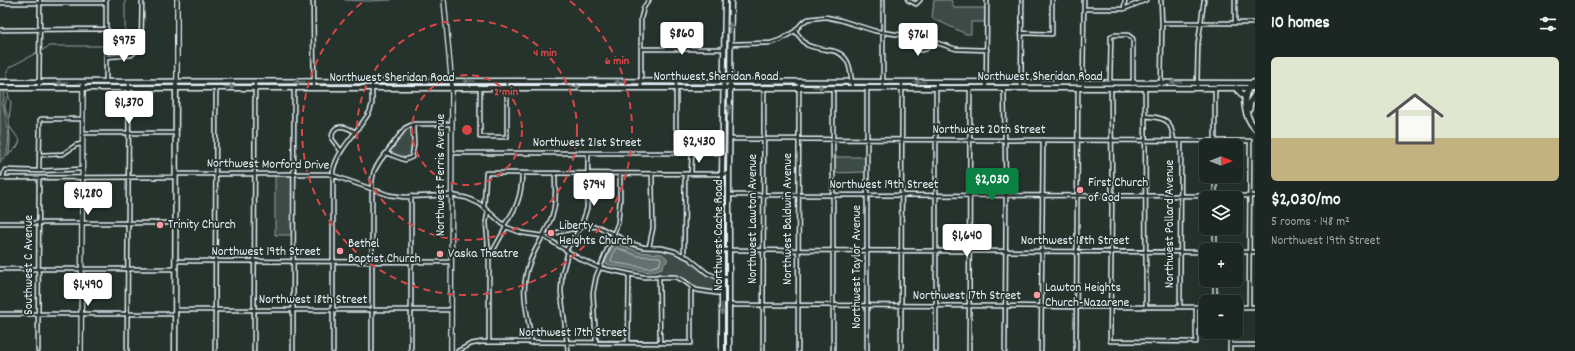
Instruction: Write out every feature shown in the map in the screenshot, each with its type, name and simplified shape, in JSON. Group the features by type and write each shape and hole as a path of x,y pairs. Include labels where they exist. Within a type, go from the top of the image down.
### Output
{"highway":[{"path":"1254,84 1247,88 1245,97 1246,116 1255,128"},
{"path":"1236,88 1245,97"},
{"path":"1255,94 1251,99 1249,107 1250,115 1255,123"}],"main road":[{"path":"175,351 177,0"},
{"name":"Northwest Ferris Avenue","path":"444,0 452,88 451,351"},
{"name":"Northwest Cache Road","path":"722,351 722,139 725,0"},
{"name":"Northwest Cache Road","path":"729,351 728,250 731,0"},
{"path":"517,88 534,85 536,81"},
{"name":"Northwest Sheridan Road","path":"0,82 798,81 1215,82 1254,84"},
{"path":"535,88 536,84 566,82"},
{"path":"81,351 83,83"},
{"name":"Northwest Sheridan Road","path":"0,88 1247,88"}],"street":[{"path":"106,57 131,55 141,47 142,0"},
{"path":"313,0 314,88"},
{"path":"641,88 642,11 649,0"},
{"path":"883,0 883,87"},
{"path":"908,0 916,4 920,0"},
{"path":"986,87 987,0"},
{"path":"1021,87 1022,0"},
{"path":"1021,33 1052,34 1052,0"},
{"path":"1083,87 1084,0"},
{"path":"1124,9 1125,0"},
{"path":"1084,9 1124,9 1146,0"},
{"path":"1161,0 1161,87"},
{"path":"1197,87 1198,44 1204,0"},
{"path":"1235,0 1235,23"},
{"path":"0,4 6,2 106,2 106,83"},
{"path":"40,2 40,88"},
{"path":"730,44 771,43 780,40 795,31 808,19 814,17 826,17 884,32 914,36 956,49 987,50"},
{"path":"1162,23 1255,23"},
{"path":"0,30 106,29"},
{"path":"795,31 807,44 819,49 840,53 844,56 850,68 852,87"},
{"path":"1110,82 1110,39 1112,35 1131,35 1133,38 1133,87"},
{"path":"914,36 915,47 919,49 926,49 932,41"},
{"path":"641,49 723,49"},
{"path":"480,87 480,137 507,137 507,81"},
{"name":"Northwest Baldwin Avenue","path":"798,81 798,351"},
{"path":"254,351 255,82"},
{"path":"333,351 333,176 335,163 341,151 370,110 372,82"},
{"path":"676,82 676,128 680,139 681,153"},
{"path":"901,351 902,82"},
{"path":"936,82 936,351"},
{"path":"1076,351 1077,82"},
{"path":"1215,82 1215,139"},
{"path":"127,351 129,83"},
{"path":"216,87 216,351"},
{"path":"293,351 294,87"},
{"path":"833,87 833,351"},
{"name":"Northwest Taylor Avenue","path":"867,87 867,351"},
{"path":"969,351 970,87"},
{"path":"1004,87 1006,196 1005,351"},
{"path":"1111,87 1112,196 1110,341 1196,342 1196,307"},
{"path":"1145,87 1146,307"},
{"name":"Northwest Lawton Avenue","path":"763,351 764,88"},
{"path":"1145,116 1158,118 1169,123 1173,128 1174,141"},
{"path":"39,171 40,120 82,119"},
{"path":"386,153 405,160 412,156 414,144 413,124"},
{"path":"372,351 372,190 374,170 404,128 413,124 452,124"},
{"path":"341,151 332,139 334,131 338,127 347,126 355,132"},
{"path":"82,133 176,133"},
{"path":"722,139 725,140 729,147"},
{"name":"Northwest 20th Street","path":"729,139 1199,141"},
{"path":"1042,351 1041,307 1043,140"},
{"name":"Northwest Pollard Avenue","path":"1180,307 1181,141"},
{"name":"Northwest 20th Street","path":"1243,141 1250,141 1250,196"},
{"path":"39,155 63,154 76,145 82,144"},
{"name":"Northwest 21st Street","path":"452,153 722,153"},
{"path":"692,153 692,174"},
{"path":"568,351 561,292 562,274 567,251 581,227 586,208 588,154"},
{"path":"1,178 5,170 39,171 82,169"},
{"path":"489,258 518,203 522,188 522,173"},
{"path":"531,343 524,300 524,284 529,261 552,216 554,207 555,173"},
{"name":"Northwest Morford Drive","path":"1,178 128,178 215,174 329,174 389,195 451,196 472,199 484,207 505,226"},
{"path":"484,207 485,174 729,174"},
{"path":"596,343 596,322 593,298 595,283 620,214 620,174"},
{"path":"649,247 653,228 652,174"},
{"path":"684,255 685,174"},
{"name":"Southwest C Avenue","path":"38,351 39,178"},
{"name":"Northwest 19th Street","path":"729,195 1199,197"},
{"path":"411,196 411,351"},
{"name":"Northwest 19th Street","path":"1243,196 1255,196"},
{"path":"1249,307 1250,196"},
{"path":"488,211 486,222 489,258 490,342"},
{"path":"0,223 176,223"},
{"path":"505,226 522,233 542,236 581,227 599,227 633,244 668,249 684,255 707,273 728,277"},
{"path":"542,236 600,268 648,277 676,277 684,281 692,288 700,291 722,294"},
{"name":"Northwest 18th Street","path":"722,250 1199,252"},
{"path":"1243,252 1255,252"},
{"name":"Northwest 19th Street","path":"176,261 451,262"},
{"path":"0,269 176,269"},
{"path":"628,343 629,274"},
{"path":"659,276 660,343"},
{"name":"Northwest 17th Street","path":"458,351 471,344 490,342 691,343 692,288"},
{"name":"Northwest 17th Street","path":"728,305 1006,306 1076,308 1196,307"},
{"path":"1243,307 1255,307"},
{"name":"Northwest 18th Street","path":"0,314 128,314 216,310 451,310"},
{"path":"1230,339 1230,351"},
{"path":"1230,345 1255,345"}],"shaded area":[{"path":"934,0 951,0 954,8 986,8 986,22 971,22 971,34 966,34 932,18"},
{"path":"0,90 3,90 5,93 3,103 9,136 7,154 0,161"},
{"path":"412,127 412,147 409,158 404,158 390,153 402,134"},
{"path":"834,157 865,157 865,172 834,173"},
{"path":"275,176 292,176 292,235 275,235"},
{"path":"614,236 633,245 661,249 677,254 707,274 720,279 720,292 714,293 698,289 677,276 670,274 646,276 602,268"}],"water":[{"path":"614,242 639,252 662,254 667,258 667,262 664,263 662,268 649,272 610,265 605,263"}],"waterway":[{"path":"108,46 118,46 123,44 125,38 125,0"},
{"path":"345,0 391,0"},
{"path":"41,51 49,46 105,46"},
{"path":"7,80 7,71 10,67 38,52"},
{"path":"0,163 9,155 9,119 11,103 7,91"},
{"path":"8,97 5,102 5,108 9,118"},
{"path":"9,154 17,147 20,141 10,127"}],"place":[{"name":"First Church of God","path":"1080,190"},
{"name":"Trinity Church","path":"160,225"},
{"name":"Liberty Heights Church","path":"551,233"},
{"name":"Bethel Baptist Church","path":"340,251"},
{"name":"Vaska Theatre","path":"440,254"},
{"name":"Lawton Heights Church-Nazarene","path":"1037,295"}]}
